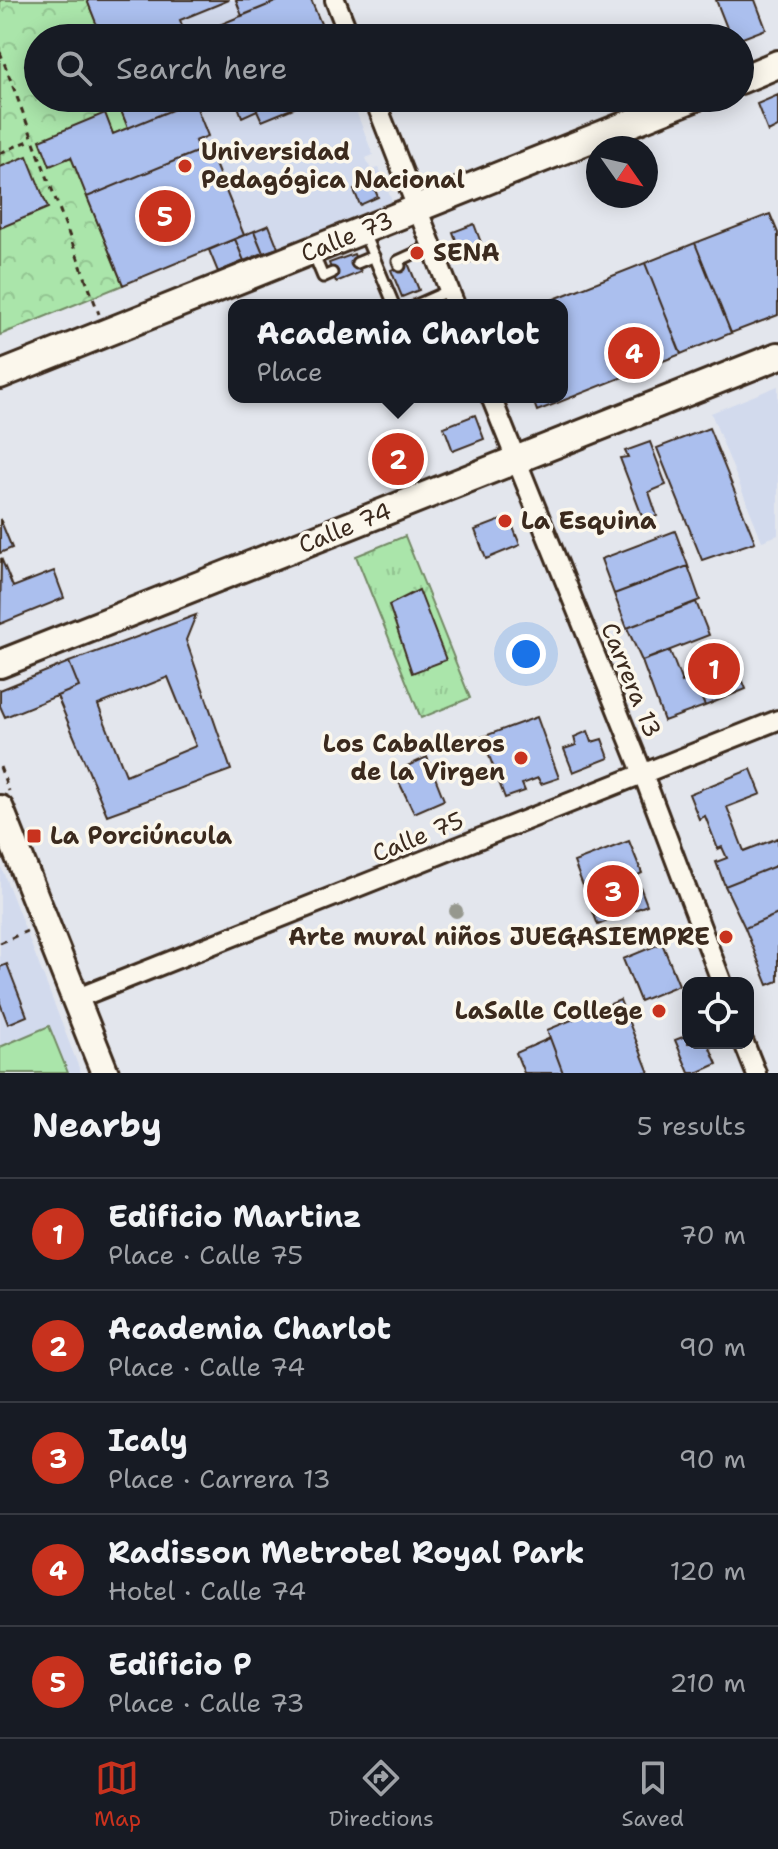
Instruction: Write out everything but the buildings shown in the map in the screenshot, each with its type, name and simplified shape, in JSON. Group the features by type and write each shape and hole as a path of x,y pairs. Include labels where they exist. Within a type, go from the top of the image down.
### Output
{"street":[{"path":"335,0 344,24"},
{"path":"754,74 778,64"},
{"path":"380,112 452,298"},
{"name":"Calle 73","path":"0,375 659,112"},
{"name":"Calle 74","path":"0,664 778,356"},
{"name":"Carrera 13","path":"493,403 643,774 720,977"},
{"name":"Calle 75","path":"75,999 778,720"},
{"path":"0,809 105,1073"},
{"path":"746,1049 756,1073"}],"lane":[{"path":"363,231 392,299"},
{"path":"399,264 433,245"},
{"path":"312,251 323,277 332,273"},
{"path":"357,263 374,256"},
{"path":"410,294 412,299"}],"path":[{"path":"0,53 102,321"},
{"path":"0,153 33,139"},
{"path":"0,943 45,923"}],"shaded area":[{"name":"Universidad Pedagógica Nacional","path":"0,0 311,0 321,24 24,24 24,112 356,112 373,155 366,158 371,170 379,168 392,201 218,272 209,250 0,335"},
{"path":"778,386 778,535 762,541 711,413"},
{"path":"0,864 81,1073 0,1073"}],"green space":[{"path":"0,0 87,0 96,24 24,24 24,112 122,112 128,128 113,134 105,114 50,165 71,157 123,285 0,335"},
{"path":"405,536 470,698 421,718 356,556"},
{"path":"49,1026 68,1073 0,1073 0,1047"}],"place":[{"name":"Universidad Pedagógica Nacional","path":"185,166"},
{"name":"Edificio P","path":"165,216"},
{"name":"SENA","path":"417,253"},
{"name":"Radisson Metrotel Royal Park","path":"634,353"},
{"name":"Academia Charlot","path":"398,459"},
{"name":"La Esquina","path":"505,521"},
{"name":"Edificio Martinz","path":"714,669"},
{"name":"Los Caballeros de la Virgen","path":"521,758"},
{"name":"La Porciúncula","path":"34,836"},
{"name":"Icaly","path":"613,891"},
{"name":"Arte mural niños JUEGASIEMPRE","path":"726,937"},
{"name":"LaSalle College","path":"659,1011"}]}
